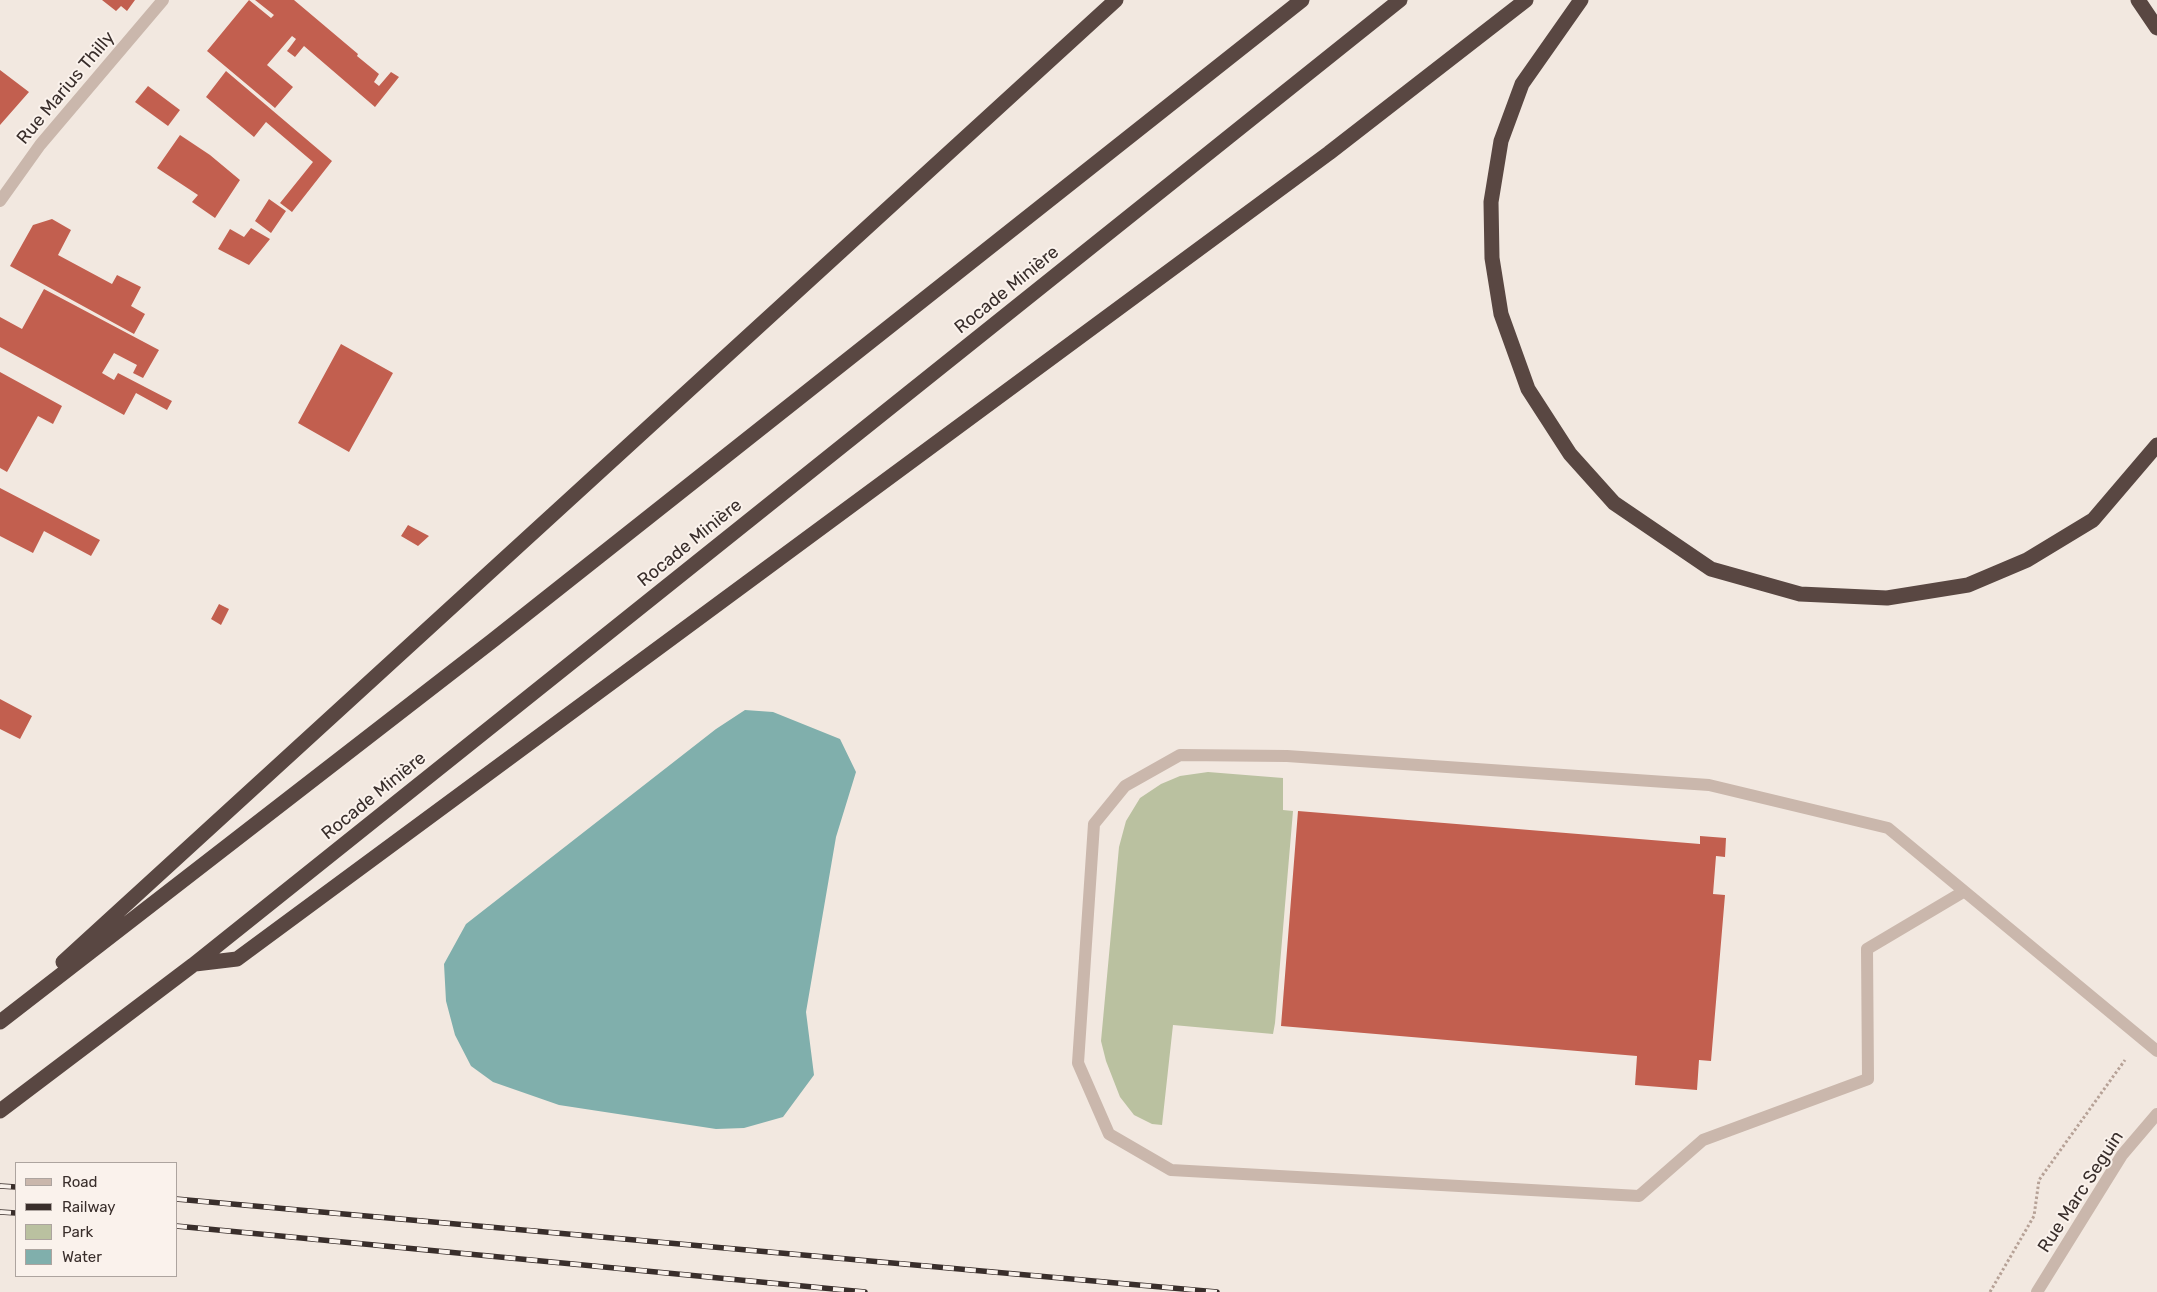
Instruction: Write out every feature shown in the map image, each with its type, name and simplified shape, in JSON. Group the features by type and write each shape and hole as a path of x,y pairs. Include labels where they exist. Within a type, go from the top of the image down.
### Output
{"highway":[{"path":"0,1021 1116,0"},
{"path":"0,1021 492,641 1302,0"},
{"name":"Rocade Minière","path":"0,1111 193,965 1400,0"},
{"path":"193,965 237,959 1313,165 1526,0"},
{"path":"1581,0 1522,84 1501,141 1492,202 1492,258 1501,314 1528,389 1570,454 1614,503 1711,569 1800,594 1887,598 1968,585 2027,560 2093,520 2157,445"},
{"path":"2138,0 2157,28"}],"street":[{"name":"Rue Marius Thilly","path":"0,201 40,145 163,0"},
{"path":"1963,892 1867,949 1868,1079 1703,1140 1639,1196 1171,1170 1109,1134 1078,1063 1094,824 1125,786 1180,755 1287,756 1709,785 1888,828 2157,1051"},
{"name":"Rue Marc Seguin","path":"2037,1292 2122,1155 2157,1114"}],"path":[{"path":"1990,1292 2034,1216 2039,1180 2140,1038"}],"green space":[{"path":"1208,772 1283,778 1283,810 1293,811 1275,1023 1273,1034 1173,1025 1162,1125 1152,1124 1134,1115 1120,1097 1106,1061 1101,1041 1119,847 1126,821 1140,798 1161,784 1180,776"}],"water":[{"path":"745,710 773,712 840,739 856,772 836,837 806,1012 814,1075 783,1117 744,1128 716,1129 559,1105 493,1082 471,1066 455,1035 446,1001 444,964 466,924 716,729"}],"building":[{"path":"102,0 135,0 127,11 121,6 116,11"},
{"path":"249,0 271,18 274,15 255,0 294,0 379,74 374,82 379,86 391,72 399,77 375,107 304,46 295,57 287,51 296,39 292,36 267,65 293,87 275,108 207,51"},
{"path":"0,70 29,92 0,125"},
{"path":"226,71 332,161 292,212 280,203 313,162 266,122 254,137 206,97"},
{"path":"148,86 180,110 168,126 135,102"},
{"path":"180,135 210,155 240,180 215,218 192,202 198,195 157,168"},
{"path":"269,199 286,211 271,233 255,221"},
{"path":"52,219 71,230 58,255 112,284 117,275 141,287 131,306 145,314 134,334 10,266 33,225"},
{"path":"251,228 270,239 249,265 218,249 230,229 244,237"},
{"path":"44,289 159,350 143,378 133,373 137,365 114,353 102,373 114,380 118,373 172,401 167,410 136,393 124,415 0,347 0,317 22,329"},
{"path":"341,344 393,373 349,452 298,423"},
{"path":"0,372 62,406 53,424 38,416 7,472 0,468"},
{"path":"0,488 100,540 91,556 44,531 33,553 0,536"},
{"path":"408,525 429,536 418,546 401,536"},
{"path":"219,604 229,609 221,625 211,619"},
{"path":"0,699 32,716 20,739 0,729"},
{"path":"1298,811 1700,844 1700,836 1726,838 1725,857 1716,856 1713,894 1725,895 1711,1061 1699,1060 1697,1090 1635,1085 1637,1056 1281,1026"}],"railway":[{"path":"0,1186 15,1187"},
{"path":"178,1199 1217,1292"},
{"path":"0,1212 15,1213"},
{"path":"178,1226 865,1292"}]}
